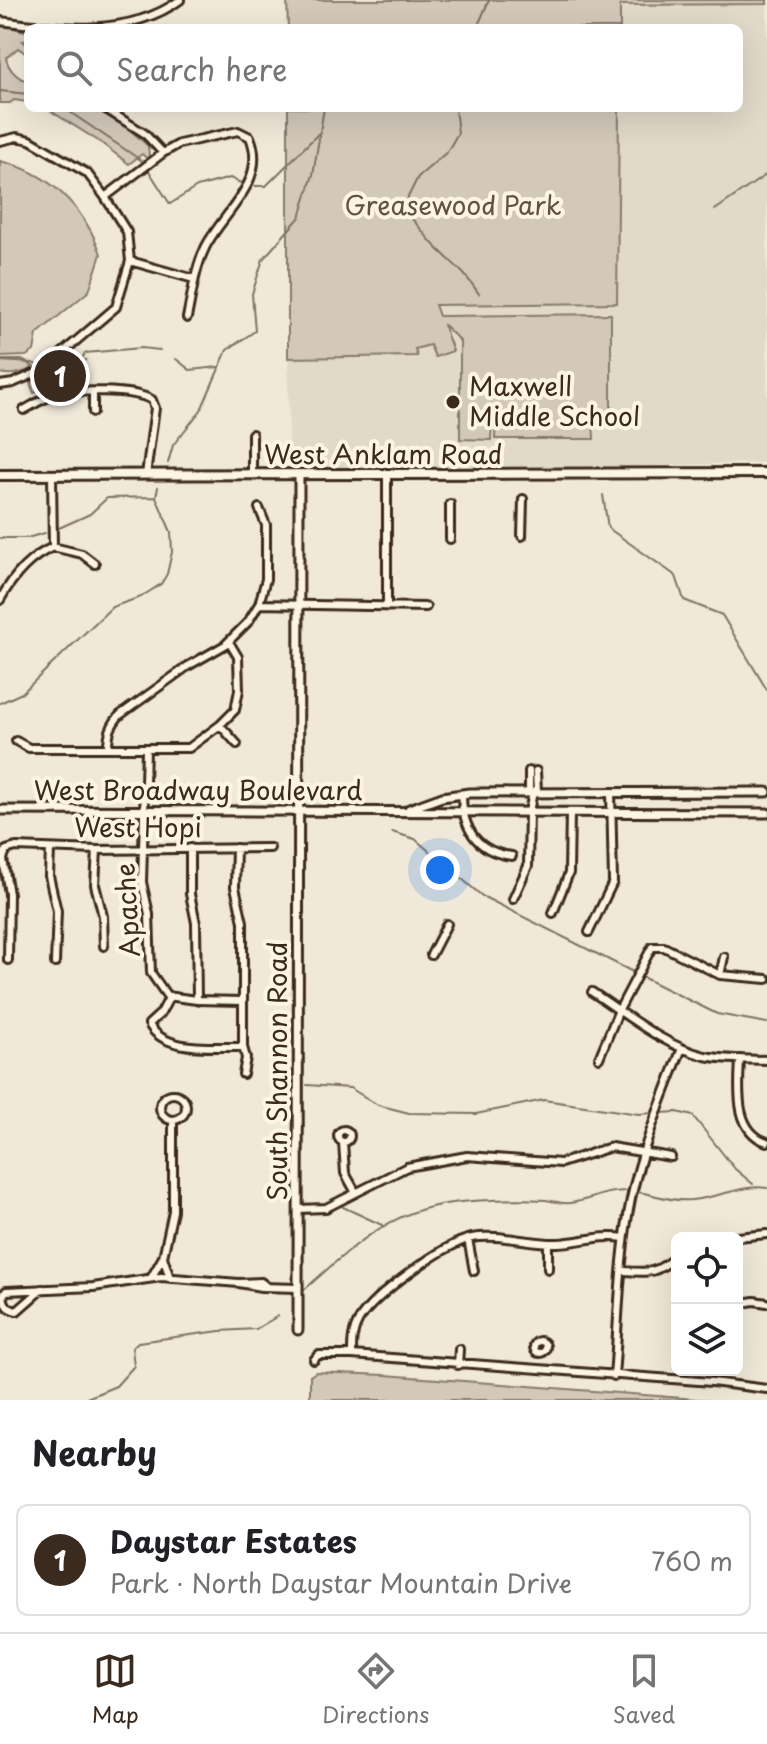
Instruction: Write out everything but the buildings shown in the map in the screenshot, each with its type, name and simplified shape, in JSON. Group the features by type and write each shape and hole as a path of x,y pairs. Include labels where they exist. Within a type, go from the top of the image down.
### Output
{"main road":[{"name":"West Anklam Road","path":"0,475 767,473"}],"street":[{"path":"129,24 154,16 180,0"},
{"path":"0,21 26,24"},
{"path":"114,112 144,133 163,153"},
{"path":"105,197 179,144 234,131 249,133 255,158 254,174 206,246 194,279 187,318"},
{"path":"0,141 17,137 30,140 87,173 127,232 130,261 116,307 41,371 0,383"},
{"path":"130,261 194,279"},
{"path":"93,392 93,412"},
{"path":"24,410 53,395 93,392 154,398 146,475"},
{"path":"252,434 252,475"},
{"path":"52,475 53,547"},
{"name":"South Shannon Road","path":"298,1330 299,476"},
{"path":"387,476 387,607"},
{"path":"522,536 523,499"},
{"path":"450,504 450,539"},
{"path":"108,747 113,723 120,715 188,666 229,642 248,622 259,604 266,579 266,525 259,508"},
{"path":"0,600 8,586 35,556 53,547 82,554 95,564"},
{"path":"0,579 8,586"},
{"path":"259,604 426,607"},
{"path":"16,741 29,748 189,748 235,710 238,700 238,657 229,642"},
{"path":"220,725 237,744"},
{"name":"Apache","path":"146,749 142,882 149,914 151,973 170,996"},
{"path":"513,899 528,866 532,771"},
{"path":"589,932 613,882 611,792"},
{"name":"West Broadway Boulevard","path":"396,811 462,794 767,792"},
{"path":"462,794 466,828 482,844 501,855 512,856"},
{"name":"West Broadway Boulevard","path":"0,810 767,813"},
{"path":"553,913 569,873 570,813"},
{"name":"West Hopi","path":"8,960 9,894 3,859 6,850 16,847 97,850 270,848"},
{"path":"190,848 190,894 196,923 197,1000"},
{"path":"236,848 235,887 243,922 243,1047 246,1058 243,1074"},
{"path":"50,849 49,876 57,911 55,963"},
{"path":"97,850 95,885 103,916 104,946"},
{"path":"431,955 447,924"},
{"path":"599,1058 619,1010 653,944 720,975 767,979"},
{"path":"720,975 724,957"},
{"path":"592,992 682,1048 706,1056 767,1060"},
{"path":"243,1001 170,996 161,1013 149,1024 155,1034 172,1042 243,1047"},
{"path":"614,1376 624,1238 643,1152 682,1048"},
{"path":"740,1059 739,1103 743,1119 759,1139 767,1142"},
{"path":"172,1095 180,1097 186,1107 184,1115 173,1120 165,1117 161,1110 164,1098 172,1095"},
{"path":"730,1104 739,1103"},
{"path":"151,1279 163,1257 173,1211 173,1120"},
{"path":"343,1142 345,1173 355,1191"},
{"path":"298,1209 326,1208 407,1167 467,1156 561,1163 611,1147 671,1157"},
{"path":"743,1236 767,1234"},
{"path":"352,1355 353,1333 368,1307 440,1251 480,1237 548,1244 603,1235 624,1238"},
{"path":"468,1239 474,1271"},
{"path":"548,1244 548,1269"},
{"path":"163,1257 170,1278"},
{"path":"623,1271 643,1273 661,1270 671,1261"},
{"path":"42,1289 17,1311 4,1304 6,1291 42,1289 93,1287 151,1279 261,1282 266,1286 298,1288"},
{"path":"743,1303 767,1303"},
{"path":"458,1365 459,1349"},
{"path":"538,1371 540,1354"},
{"path":"314,1360 318,1355 352,1355 767,1389"},
{"path":"680,1376 680,1380"}],"shaded area":[{"path":"767,4 767,463 289,468 288,305 617,303 619,112 743,112 743,24 620,24 620,5"}],"green space":[{"path":"287,0 767,0 767,4 620,5 620,24 288,24"},
{"path":"0,24 24,31 24,52 18,48 6,58 14,73 24,79 24,101 0,103"},
{"path":"52,112 101,112 128,128 148,146 149,156 146,158 142,154 129,164"},
{"name":"Greasewood Park","path":"288,112 619,112 617,303 435,305 439,316 611,314 611,418 593,418 594,439 495,439 496,418 492,418 491,440 460,439 460,341 443,324 453,351 435,357 430,345 415,349 417,356 288,358"},
{"path":"0,161 34,174 62,194 85,221 101,254 89,291 37,334 34,351 26,356 0,357"},
{"path":"72,357 86,360 72,374 76,384 60,384 34,393 30,383 46,377"},
{"path":"0,360 22,360 33,366 20,373 4,374 0,373"},
{"path":"316,1372 709,1400 310,1400 310,1376"}],"waterway":[{"path":"479,24 489,0"},
{"path":"0,91 24,94"},
{"path":"70,112 142,161"},
{"path":"168,463 173,445 201,410 227,350 255,331 252,294 263,259 300,217 313,175 323,112"},
{"path":"455,112 458,133 447,152 418,177 408,197 407,214 479,294"},
{"path":"149,171 170,204 197,187 230,178 247,186 266,186 319,133"},
{"path":"715,210 767,174"},
{"path":"49,371 64,380 71,379 85,353 141,348 160,350"},
{"path":"176,359 190,370 219,367"},
{"path":"0,361 33,363 40,367"},
{"path":"0,703 22,693 112,607 141,597 161,584 167,574 172,552 171,532 156,497 158,487"},
{"path":"603,495 608,528 676,576 684,600 722,615 767,690"},
{"path":"59,528 90,514 107,498 156,497"},
{"path":"0,538 27,538 45,533"},
{"path":"392,832 415,839 482,896 635,973"},
{"path":"640,976 717,1014 767,1023"},
{"path":"307,1085 350,1088 378,1105 409,1113 476,1114 544,1100 639,1114 653,1113"},
{"path":"660,1113 677,1112 693,1116 735,1169 753,1184"},
{"path":"636,1192 684,1200 749,1188 767,1188"},
{"path":"304,1290 367,1237 409,1214 459,1202 505,1199 570,1203 629,1191"},
{"path":"343,1207 382,1225"},
{"path":"82,1400 116,1386 134,1366 132,1348 138,1342 256,1329 278,1316"}],"place":[{"name":"Daystar Estates","path":"60,376"},
{"name":"Maxwell Middle School","path":"453,402"}]}
